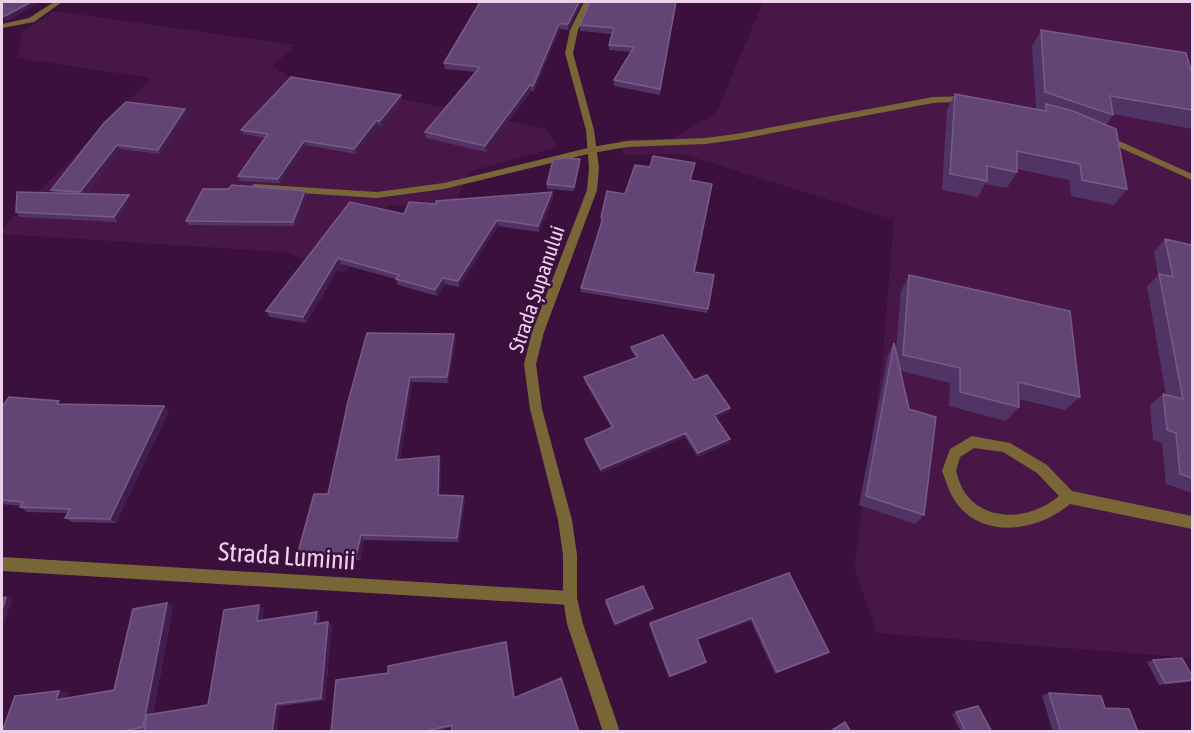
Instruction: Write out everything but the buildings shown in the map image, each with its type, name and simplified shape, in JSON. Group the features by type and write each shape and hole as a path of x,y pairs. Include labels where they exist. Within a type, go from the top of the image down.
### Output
{"street":[{"path":"2,26 32,20 58,2"},
{"name":"Strada Șupanului","path":"588,2 574,30 569,53 590,130 594,168 587,208 538,332 530,364 536,409 565,520 570,555 570,598 585,658 612,732"},
{"path":"238,186 377,195 444,186 592,150 627,144 726,139 933,100 977,100"},
{"path":"1096,133 1192,177"},
{"path":"1068,497 1050,512 1032,519 1007,522 981,516 960,498 949,471 955,453 972,442 1005,447 1042,469 1068,497 1192,524"},
{"name":"Strada Luminii","path":"2,564 570,598"}],"shaded area":[{"path":"763,2 1192,2 1192,658 877,633 854,567 882,365 894,220 683,154 623,155 620,139 671,139 716,113"},
{"path":"54,11 295,45 273,66 287,75 547,129 558,147 468,172 455,204 387,206 345,273 283,252 2,234 2,229 151,78 17,58 22,32"}]}
